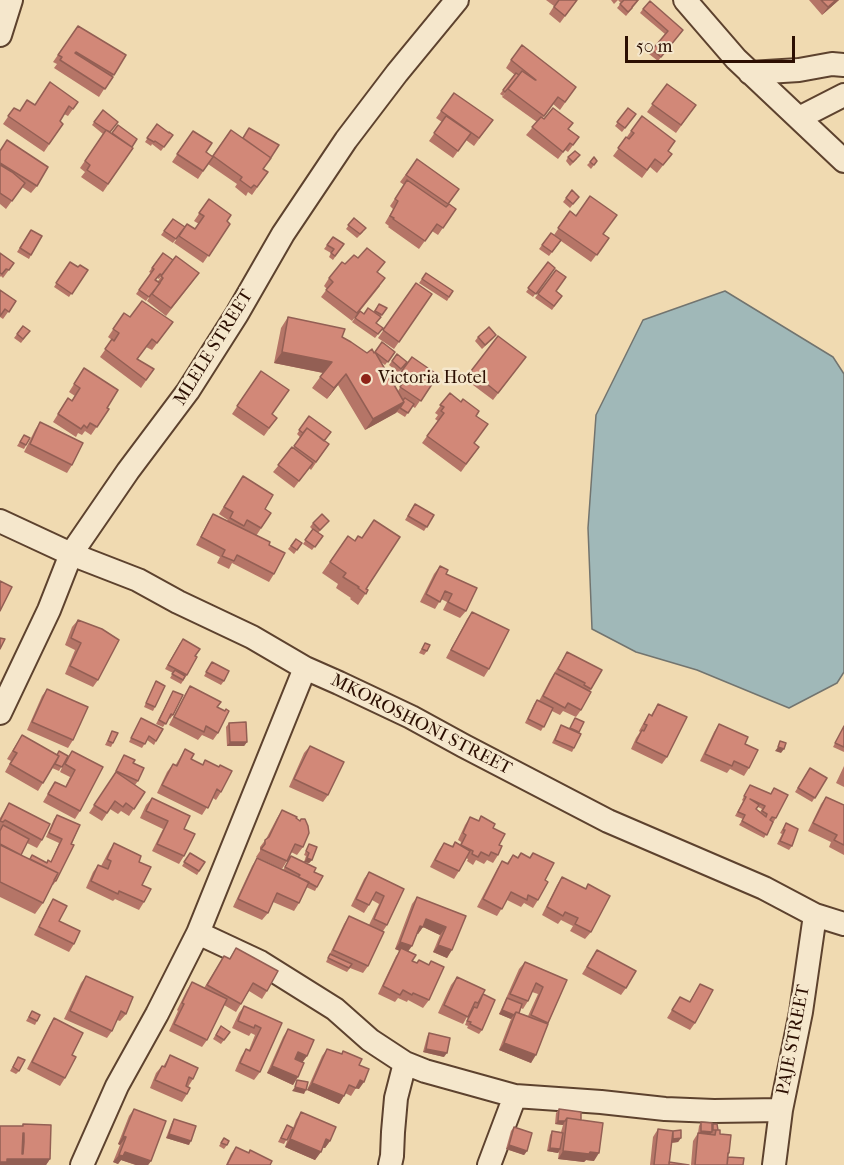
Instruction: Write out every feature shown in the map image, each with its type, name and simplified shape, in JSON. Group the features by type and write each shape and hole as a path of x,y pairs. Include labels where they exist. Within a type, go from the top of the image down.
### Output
{"street":[{"path":"0,35 11,0"},
{"name":"MLELE STREET","path":"0,713 49,610 71,554 128,471 188,391 237,314 283,234 346,140 457,0"},
{"path":"685,0 736,59 844,161"},
{"path":"750,73 844,64"},
{"path":"799,118 844,95"},
{"name":"MKOROSHONI STREET","path":"0,521 71,554 138,580 252,637 305,668 411,717 608,821 764,888 815,915 844,924"},
{"path":"82,1165 117,1086 198,933 305,668"},
{"name":"PAJE STREET","path":"774,1165 781,1110 801,1012 815,915"},
{"path":"198,933 260,962 334,1009 369,1040 405,1063 425,1071 515,1096 685,1110 781,1110"},
{"path":"390,1165 396,1098 405,1063"},
{"path":"489,1165 515,1096"}],"water":[{"path":"725,291 833,357 844,374 844,672 837,683 789,708 697,670 636,652 592,629 588,528 596,415 643,320"}],"building":[{"path":"559,0 577,0 565,16 554,7"},
{"path":"624,0 638,0 628,12 620,4"},
{"path":"821,0 836,0 828,7"},
{"path":"650,1 683,30 661,57 652,50 668,31 643,9"},
{"path":"78,26 126,55 114,75 75,53 113,77 105,89 60,60 62,57 58,55"},
{"path":"522,45 576,87 565,102 558,97 544,116 508,89 522,71 536,80 511,60"},
{"path":"516,73 519,75 505,92 503,90"},
{"path":"50,82 78,102 73,109 69,106 60,121 63,124 49,144 8,116 14,108 20,111 27,100 35,105"},
{"path":"667,84 696,105 681,125 652,104"},
{"path":"454,93 493,120 479,138 441,111"},
{"path":"553,108 573,123 568,129 579,137 563,152 532,127 541,117 544,119"},
{"path":"628,108 636,114 625,128 617,122"},
{"path":"103,110 118,122 110,132 94,122"},
{"path":"446,116 471,133 458,151 434,133"},
{"path":"642,116 675,141 668,151 672,154 663,165 655,159 647,170 618,148 626,137 629,139 634,133 631,131"},
{"path":"157,124 173,135 164,147 147,138"},
{"path":"118,125 137,139 132,147 112,133"},
{"path":"249,128 279,145 271,158 243,138"},
{"path":"106,130 133,148 108,184 87,170 90,165 85,161"},
{"path":"231,130 271,158 263,169 268,172 257,187 254,185 251,188 240,180 242,177 213,156"},
{"path":"193,131 212,143 206,152 213,157 203,171 177,154"},
{"path":"7,140 48,167 37,186 0,163 0,151"},
{"path":"575,151 580,155 573,162 568,157"},
{"path":"594,157 597,161 594,165 590,162"},
{"path":"417,159 459,189 448,204 406,175"},
{"path":"0,165 25,183 12,201 0,193"},
{"path":"407,180 446,207 449,204 456,209 443,228 437,224 425,241 390,216 398,201 395,199"},
{"path":"572,190 579,197 573,204 566,198"},
{"path":"590,196 617,215 603,234 609,238 597,255 558,228 570,211 576,216"},
{"path":"209,199 231,215 227,221 230,224 209,256 179,236 187,224 195,229 204,216 199,213"},
{"path":"354,218 366,228 360,234 348,225"},
{"path":"173,219 185,227 176,239 164,231"},
{"path":"31,230 42,236 31,255 20,248"},
{"path":"551,233 561,240 552,252 542,245"},
{"path":"333,237 344,244 335,256 331,253 334,249 327,245"},
{"path":"367,248 385,262 377,272 385,278 357,313 326,290 333,282 329,278 342,262 345,264 354,255 358,258"},
{"path":"0,253 14,263 2,274 0,273"},
{"path":"163,253 173,260 162,275 160,274 155,280 160,283 149,297 139,290"},
{"path":"176,256 199,273 171,308 152,294 163,278 161,276"},
{"path":"70,262 88,270 72,294 56,283"},
{"path":"548,262 555,268 536,294 528,288"},
{"path":"556,270 566,277 556,291 562,296 554,306 538,294"},
{"path":"426,273 453,291 449,297 422,279"},
{"path":"416,283 432,294 399,342 383,330"},
{"path":"0,290 16,301 9,312 5,309 0,316"},
{"path":"142,301 173,322 157,343 152,339 137,359 154,369 146,380 105,349 119,333 113,329 124,313 130,317"},
{"path":"379,304 387,308 382,315 375,311"},
{"path":"368,308 381,317 376,323 383,328 378,334 355,318 360,311 364,314"},
{"path":"288,317 345,329 342,337 367,353 372,349 375,352 404,402 373,419 346,374 334,388 320,377 332,362 282,352"},
{"path":"23,326 30,331 23,339 17,334"},
{"path":"489,327 496,335 485,345 478,337"},
{"path":"498,336 526,357 498,393 471,371"},
{"path":"382,342 395,352 388,362 375,352"},
{"path":"397,354 407,362 401,369 392,361"},
{"path":"412,357 438,375 421,401 400,387 408,376 401,372"},
{"path":"84,368 118,390 97,427 90,423 87,428 84,425 81,429 58,414 68,398 72,401 80,388 74,384"},
{"path":"261,371 289,390 272,414 277,418 269,428 237,406"},
{"path":"450,393 461,402 463,399 479,411 476,416 488,424 474,443 479,447 466,464 427,436 444,413 441,411 444,407 440,405"},
{"path":"405,398 414,404 408,413 400,408"},
{"path":"309,416 331,432 324,441 307,428 303,433 299,430"},
{"path":"40,422 83,443 72,465 30,444"},
{"path":"307,428 329,444 316,462 294,446"},
{"path":"24,435 30,438 26,445 20,442"},
{"path":"292,447 313,463 299,481 278,465"},
{"path":"243,476 273,495 265,509 271,513 261,528 247,520 244,526 230,518 233,512 224,507"},
{"path":"415,504 434,515 427,527 408,516"},
{"path":"213,514 270,542 269,545 285,553 274,574 237,555 234,561 222,556 225,550 201,537"},
{"path":"322,514 329,521 320,530 313,523"},
{"path":"374,520 400,537 366,589 368,590 366,594 343,577 346,573 330,562 348,536 355,541 358,536 362,538"},
{"path":"313,529 323,536 315,547 305,540"},
{"path":"296,539 302,543 297,550 291,546"},
{"path":"440,566 448,570 446,574 477,588 466,611 448,602 452,594 445,591 440,602 426,594"},
{"path":"0,581 12,587 0,611"},
{"path":"472,612 509,630 489,669 451,650"},
{"path":"78,620 102,629 119,640 98,680 70,666 81,643 71,638"},
{"path":"0,638 5,639 0,649"},
{"path":"183,639 200,649 187,675 168,665"},
{"path":"425,643 430,645 427,651 422,649"},
{"path":"567,652 602,670 591,689 584,685 585,683 558,669"},
{"path":"212,662 229,671 224,681 206,672"},
{"path":"175,670 185,676 183,680 172,674"},
{"path":"555,673 591,692 581,710 568,703 565,708 543,696"},
{"path":"156,681 165,686 155,707 146,703"},
{"path":"190,686 221,702 217,707 229,711 218,733 206,726 204,732 174,717"},
{"path":"47,689 88,707 73,740 32,722"},
{"path":"173,691 183,695 166,724 159,720"},
{"path":"537,700 553,708 544,727 528,719"},
{"path":"658,704 687,717 667,757 636,742 647,725 644,724 649,714 652,716"},
{"path":"141,718 163,729 156,741 149,736 145,744 131,738"},
{"path":"575,718 584,722 579,732 570,728"},
{"path":"246,722 247,742 230,742 229,723"},
{"path":"719,724 748,737 745,744 758,750 749,768 734,761 732,766 705,754"},
{"path":"561,725 581,734 574,748 555,740"},
{"path":"844,726 844,747 835,743"},
{"path":"112,731 118,733 113,743 108,741"},
{"path":"22,735 59,756 43,783 10,764 17,753 13,751"},
{"path":"780,741 786,743 784,749 778,747"},
{"path":"310,746 344,762 328,795 294,779"},
{"path":"185,749 194,754 191,759 203,765 205,760 232,771 221,792 217,789 208,808 162,785 173,764 177,766"},
{"path":"59,751 68,756 62,767 55,764"},
{"path":"72,751 103,767 80,811 48,794 55,782 66,787 75,770 65,764"},
{"path":"124,755 135,760 133,763 144,768 138,781 116,771"},
{"path":"810,768 827,778 815,798 798,788"},
{"path":"116,772 145,792 134,809 126,803 123,807 115,801 107,813 94,805"},
{"path":"750,785 771,794 774,788 788,795 776,818 772,817 770,820 773,822 767,835 742,821 745,815 738,812 746,797 744,796","holes":["750,799 765,806 762,811 767,814 766,817 756,809 759,805"]},
{"path":"826,797 844,805 844,845 834,840 837,835 813,823"},
{"path":"152,798 190,816 184,829 195,834 184,856 157,844 168,821 146,811"},
{"path":"9,803 50,824 42,840 5,820 0,821"},
{"path":"282,810 297,817 300,821 305,819 309,833 303,847 295,844 287,861 261,849"},
{"path":"57,815 80,825 71,844 74,845 56,881 54,880 58,873 30,859 32,855 47,863 48,860 51,862 62,839 49,833"},
{"path":"481,816 495,824 493,828 505,834 499,845 502,846 498,855 491,852 489,856 481,852 478,857 472,854 473,851 461,845 470,817 479,821"},
{"path":"786,823 798,829 792,846 780,841"},
{"path":"3,825 29,839 21,855 0,844 0,831"},
{"path":"455,842 470,851 459,871 435,860 444,843 453,847"},
{"path":"114,843 141,856 139,862 151,867 142,885 151,889 144,902 119,891 118,894 91,881 98,865 108,869 111,861 107,859"},
{"path":"309,844 317,847 312,860 307,858 309,853 306,851"},
{"path":"0,845 58,873 43,903 0,882"},
{"path":"190,853 205,862 199,871 184,862"},
{"path":"521,853 530,858 533,853 554,863 545,880 548,882 538,900 528,895 527,900 511,892 502,909 483,899 502,861 508,864 513,855 518,858"},
{"path":"291,856 316,868 314,872 323,876 317,887 285,867"},
{"path":"257,858 309,882 299,903 277,893 268,913 238,899"},
{"path":"369,872 404,889 387,925 374,919 384,896 376,892 369,905 356,899"},
{"path":"562,877 586,889 588,884 610,896 591,932 575,924 578,918 565,912 563,916 547,907"},
{"path":"417,897 466,916 452,950 438,945 446,927 426,919 423,927 420,926 412,946 400,942"},
{"path":"53,899 67,906 59,921 80,931 74,944 39,927"},
{"path":"349,916 384,932 368,966 333,950"},
{"path":"236,948 278,971 267,991 253,983 241,1004 207,985 224,956 230,959"},
{"path":"401,948 416,955 412,961 417,963 419,960 429,965 431,961 444,967 429,1000 403,990 400,995 383,986"},
{"path":"597,950 636,971 626,988 587,967"},
{"path":"330,954 352,964 349,968 328,958"},
{"path":"525,962 567,980 548,1023 531,1015 543,987 536,983 528,1001 510,994"},
{"path":"86,976 133,997 126,1014 121,1011 112,1031 70,1011"},
{"path":"457,977 485,990 478,1003 475,1002 468,1017 444,1005"},
{"path":"192,982 227,999 207,1040 174,1024"},
{"path":"700,984 713,990 695,1023 672,1010 680,997 690,1002"},
{"path":"483,994 495,1000 482,1030 467,1021 474,1007 477,1008"},
{"path":"507,998 522,1004 519,1013 516,1012 514,1015 502,1010"},
{"path":"244,1006 282,1023 260,1072 240,1063 246,1049 250,1051 261,1028 255,1025 254,1028 238,1021"},
{"path":"32,1011 40,1015 37,1021 29,1017"},
{"path":"516,1012 548,1024 536,1055 504,1043"},
{"path":"54,1018 83,1033 72,1055 76,1057 65,1078 32,1062"},
{"path":"221,1026 230,1032 224,1040 216,1035"},
{"path":"288,1029 314,1040 307,1056 298,1052 295,1059 304,1063 298,1077 272,1066"},
{"path":"429,1033 450,1038 447,1053 426,1049"},
{"path":"327,1049 342,1054 343,1051 362,1059 359,1065 369,1069 364,1082 360,1080 356,1088 349,1085 344,1096 312,1083"},
{"path":"170,1055 198,1068 193,1079 189,1077 186,1086 190,1088 187,1094 155,1080 162,1066 165,1067"},
{"path":"18,1057 25,1060 19,1071 13,1067"},
{"path":"297,1080 308,1082 306,1090 295,1087"},
{"path":"134,1109 166,1121 151,1161 125,1152 123,1156 119,1155 126,1137 123,1136"},
{"path":"559,1109 581,1112 581,1120 567,1118 565,1121 558,1121"},
{"path":"301,1112 336,1127 330,1141 326,1139 321,1152 290,1139"},
{"path":"567,1118 603,1123 599,1153 563,1151"},
{"path":"174,1119 196,1126 191,1141 169,1134"},
{"path":"701,1122 712,1123 712,1132 701,1131"},
{"path":"23,1124 51,1125 50,1159 7,1159 7,1162 0,1162 0,1126 23,1126"},
{"path":"713,1124 717,1124 718,1130 713,1130"},
{"path":"287,1125 293,1128 287,1140 281,1138"},
{"path":"514,1127 532,1133 527,1151 509,1145"},
{"path":"658,1129 673,1131 669,1165 654,1165"},
{"path":"681,1130 681,1138 673,1139 673,1131"},
{"path":"716,1130 720,1130 720,1134 731,1135 727,1165 695,1165 698,1133 715,1135"},
{"path":"552,1131 563,1133 560,1149 550,1148"},
{"path":"224,1138 229,1141 227,1145 221,1143"},
{"path":"236,1147 249,1153 250,1150 272,1161 270,1165 227,1165"},
{"path":"728,1157 744,1158 743,1165 727,1165"},
{"path":"669,1162 689,1165 669,1165"}],"place":[{"name":"Victoria Hotel","path":"366,379"}]}
